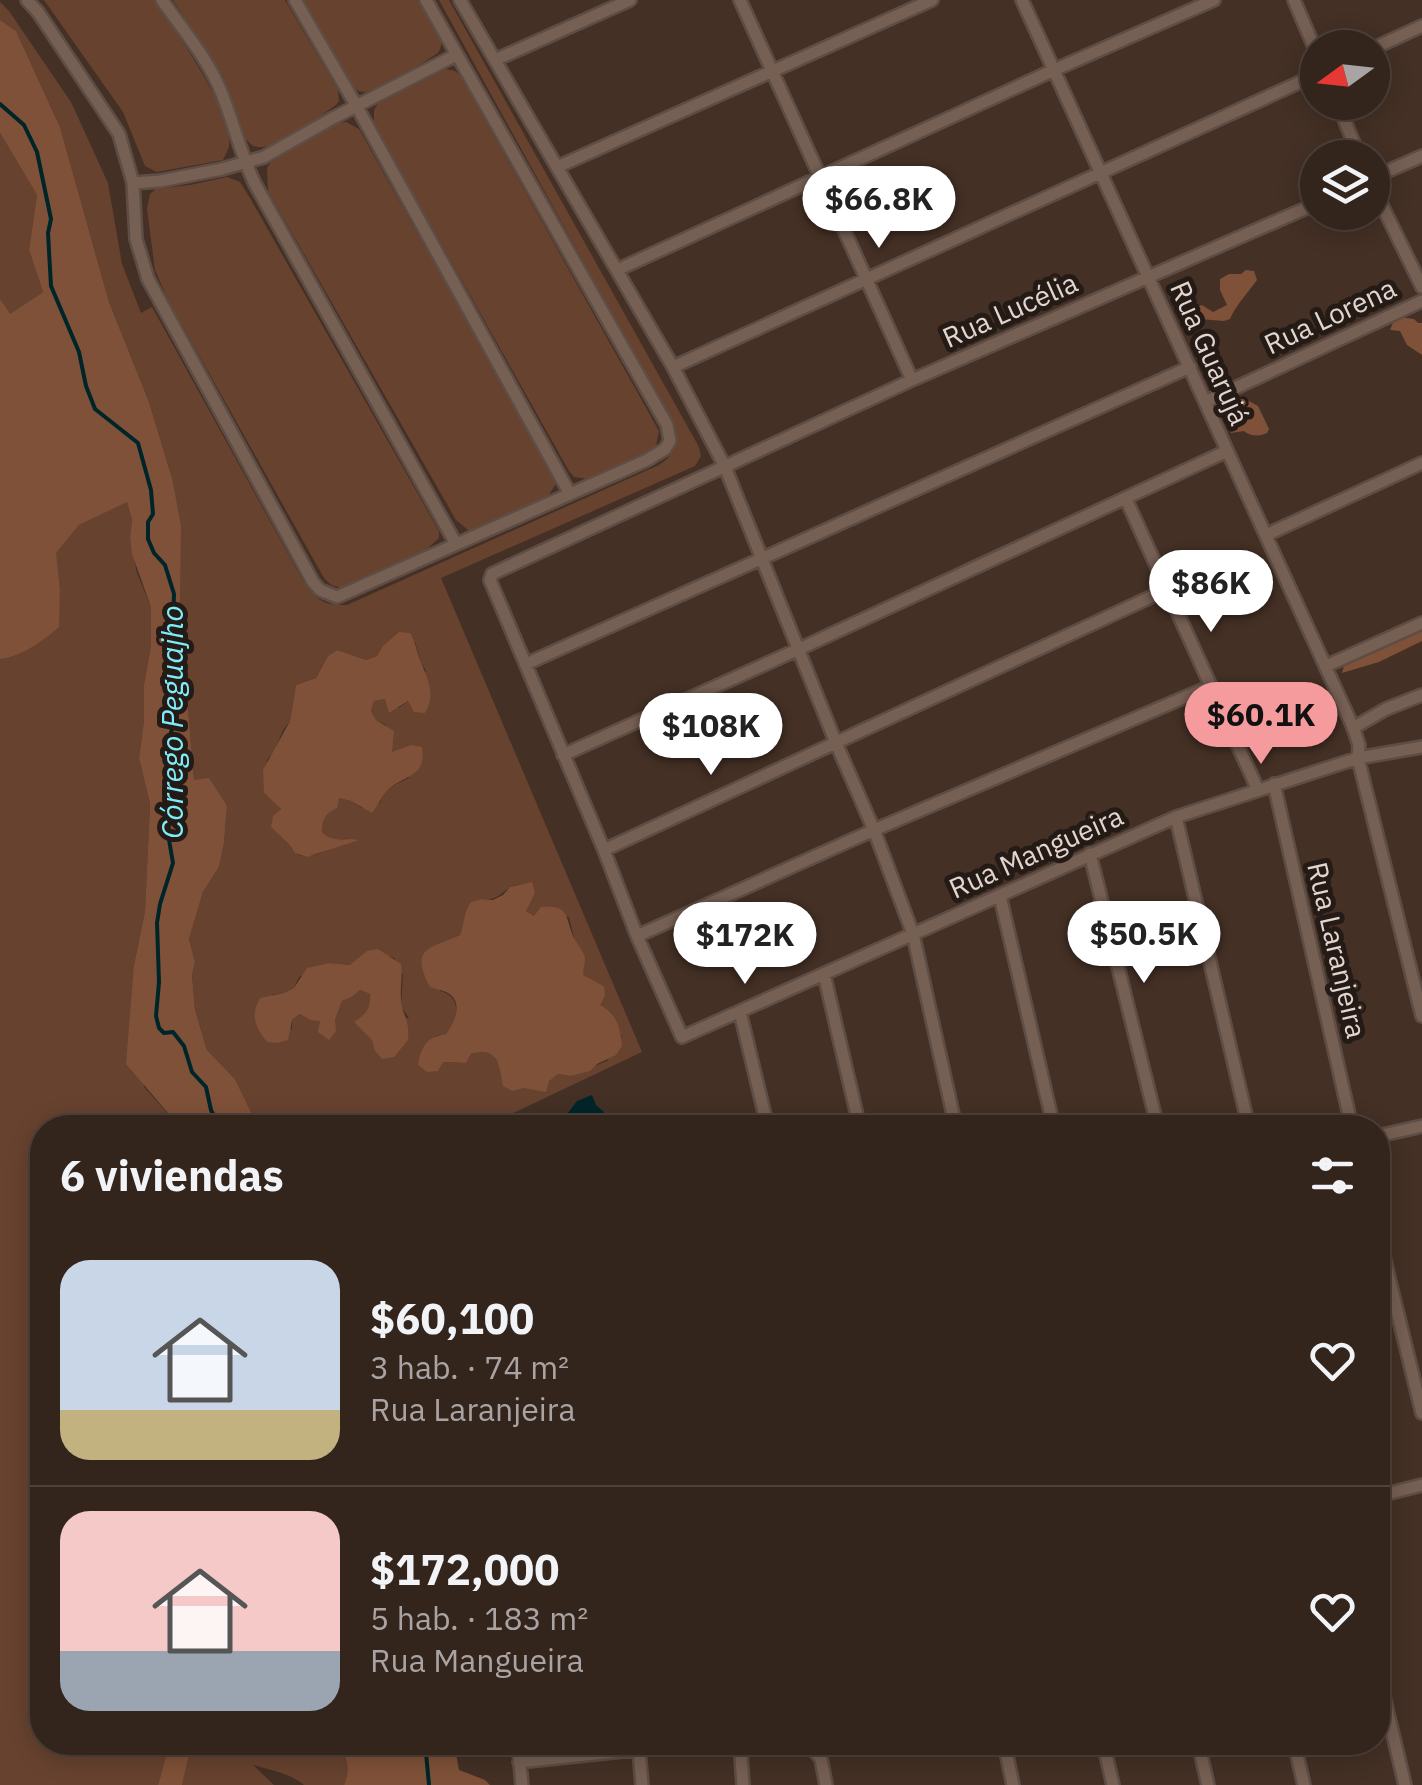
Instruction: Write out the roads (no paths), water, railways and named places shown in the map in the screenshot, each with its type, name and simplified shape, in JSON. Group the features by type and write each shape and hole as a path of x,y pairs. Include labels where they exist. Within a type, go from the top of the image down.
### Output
{"street":[{"path":"27,0 119,134 134,182 136,239 148,278 320,590 337,597 657,456 670,440 666,425 426,0"},
{"path":"162,0 222,92 254,184 456,544"},
{"path":"296,0 570,494"},
{"path":"460,0 673,366 725,467 913,934 953,1115"},
{"path":"495,60 630,0"},
{"path":"740,0 912,380"},
{"path":"557,166 932,0"},
{"name":"Rua Guarujá","path":"1022,0 1353,728 1422,1016"},
{"path":"617,270 1214,0"},
{"path":"1294,0 1307,30"},
{"path":"1390,41 1422,26"},
{"path":"134,182 160,181 264,158 456,55"},
{"path":"673,366 1300,82"},
{"path":"1390,173 1422,156"},
{"name":"Rua Lucélia","path":"526,664 491,586 492,574 912,380 1300,210"},
{"path":"1390,220 1422,288"},
{"name":"Rua Lorena","path":"1205,402 1422,301"},
{"path":"1190,367 526,664 637,936 1211,686"},
{"path":"563,755 1227,451"},
{"path":"1266,535 1422,463"},
{"path":"1126,499 1258,790"},
{"path":"604,850 1168,589"},
{"path":"1326,666 1422,623"},
{"path":"1353,728 1422,694"},
{"name":"Rua Mangueira","path":"637,936 682,1037 1176,818 1358,758 1422,747"},
{"name":"Rua Laranjeira","path":"1274,784 1349,1115"},
{"path":"1176,818 1246,1115"},
{"path":"1090,854 1155,1115"},
{"path":"1000,896 1051,1115"},
{"path":"824,974 857,1115"},
{"path":"740,1012 765,1115"},
{"path":"1390,1133 1422,1126"},
{"path":"1390,1283 1422,1413"},
{"path":"1390,1493 1422,1484"},
{"path":"1390,1724 1404,1785"},
{"path":"519,1755 522,1785"},
{"path":"519,1762 589,1755"},
{"path":"639,1755 642,1785"},
{"path":"741,1755 743,1785"},
{"path":"818,1755 826,1785"},
{"path":"1007,1755 1013,1785"},
{"path":"1106,1755 1112,1785"},
{"path":"1201,1755 1208,1785"},
{"path":"1297,1755 1304,1785"}],"water":[{"path":"592,1095 603,1115 566,1115 577,1101"}],"waterway":[{"name":"Córrego Peguajho","path":"0,104 24,125 37,152 51,219 51,286 79,352 95,409 138,443 151,490 153,514 148,522 148,539 165,565 174,594 171,680 178,711 166,748 171,796 168,834 173,863 157,923 156,1016 159,1028 164,1033 173,1032 184,1046 192,1072 206,1087 214,1115"},
{"name":"Córrego Peguajho","path":"426,1755 429,1785"}]}
